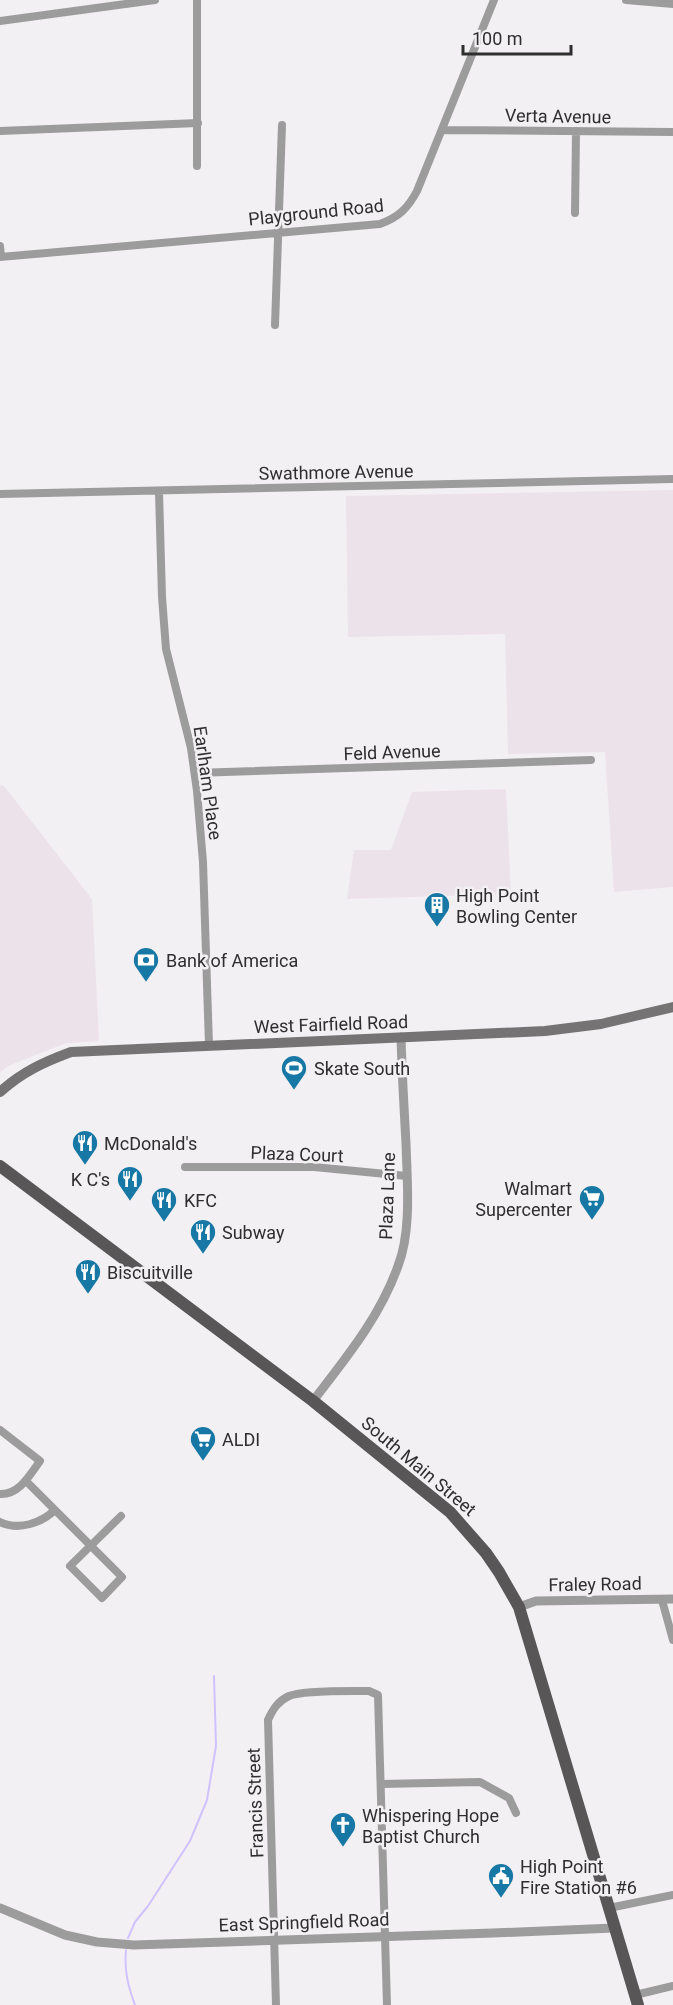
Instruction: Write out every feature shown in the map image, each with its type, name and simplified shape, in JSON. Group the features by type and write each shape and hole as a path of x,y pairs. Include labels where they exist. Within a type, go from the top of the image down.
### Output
{"main road":[{"name":"West Fairfield Road","path":"0,1092 28,1070 71,1052 574,1028 673,1007"},
{"name":"South Main Street","path":"0,1166 313,1401 450,1512 486,1553 500,1572 519,1607 636,2000"}],"street":[{"path":"0,21 155,0"},
{"path":"197,0 197,166"},
{"name":"Playground Road","path":"1,257 380,224 398,216 411,203 417,191 494,0"},
{"path":"626,0 673,4"},
{"path":"0,131 198,123"},
{"path":"275,325 282,125"},
{"name":"Verta Avenue","path":"442,130 673,132"},
{"path":"575,213 576,131"},
{"path":"0,246 1,257"},
{"name":"Swathmore Avenue","path":"0,494 673,479"},
{"name":"Earlham Place","path":"159,492 166,649 195,772 203,862 209,1045"},
{"name":"Feld Avenue","path":"195,772 591,760"},
{"name":"Plaza Lane","path":"313,1401 368,1328 384,1301 399,1264 406,1220 407,1176 401,1037"},
{"name":"Plaza Court","path":"185,1167 314,1167 407,1176"},
{"path":"0,1430 40,1461 26,1481 14,1492 0,1494"},
{"path":"26,1481 92,1545 122,1576 102,1598 70,1566 92,1545 121,1516"},
{"path":"0,1522 10,1525 26,1525 43,1519 55,1510"},
{"name":"Fraley Road","path":"519,1607 536,1601 673,1599"},
{"path":"662,1600 673,1640"},
{"name":"Francis Street","path":"276,2005 268,1720 272,1710 280,1701 295,1694 375,1692 378,1695 381,1784"},
{"path":"387,2005 381,1784 480,1782 509,1798 516,1813"},
{"path":"609,1908 673,1895"},
{"name":"East Springfield Road","path":"0,1908 65,1935 97,1942 134,1944 614,1928"},
{"path":"636,2000 673,1986"}],"shaded area":[{"path":"673,490 673,887 614,892 605,752 508,754 505,634 348,637 346,496"},
{"path":"0,785 4,786 92,899 99,1041 66,1043 8,1066 0,1073"},
{"path":"506,789 511,894 347,899 354,850 391,850 412,792"}],"waterway":[{"path":"128,1938 135,1922 190,1841 207,1800 216,1746 214,1676"},
{"path":"126,1950 127,1978 135,2005"}],"place":[{"name":"High Point Bowling Center","path":"437,928"},
{"name":"Bank of America","path":"146,983"},
{"name":"Skate South","path":"294,1091"},
{"name":"McDonald's","path":"85,1166"},
{"name":"K C's","path":"130,1202"},
{"name":"Walmart Supercenter","path":"592,1221"},
{"name":"KFC","path":"164,1223"},
{"name":"Subway","path":"203,1255"},
{"name":"Biscuitville","path":"88,1295"},
{"name":"ALDI","path":"203,1462"},
{"name":"Whispering Hope Baptist Church","path":"343,1848"},
{"name":"High Point Fire Station #6","path":"501,1899"}]}
